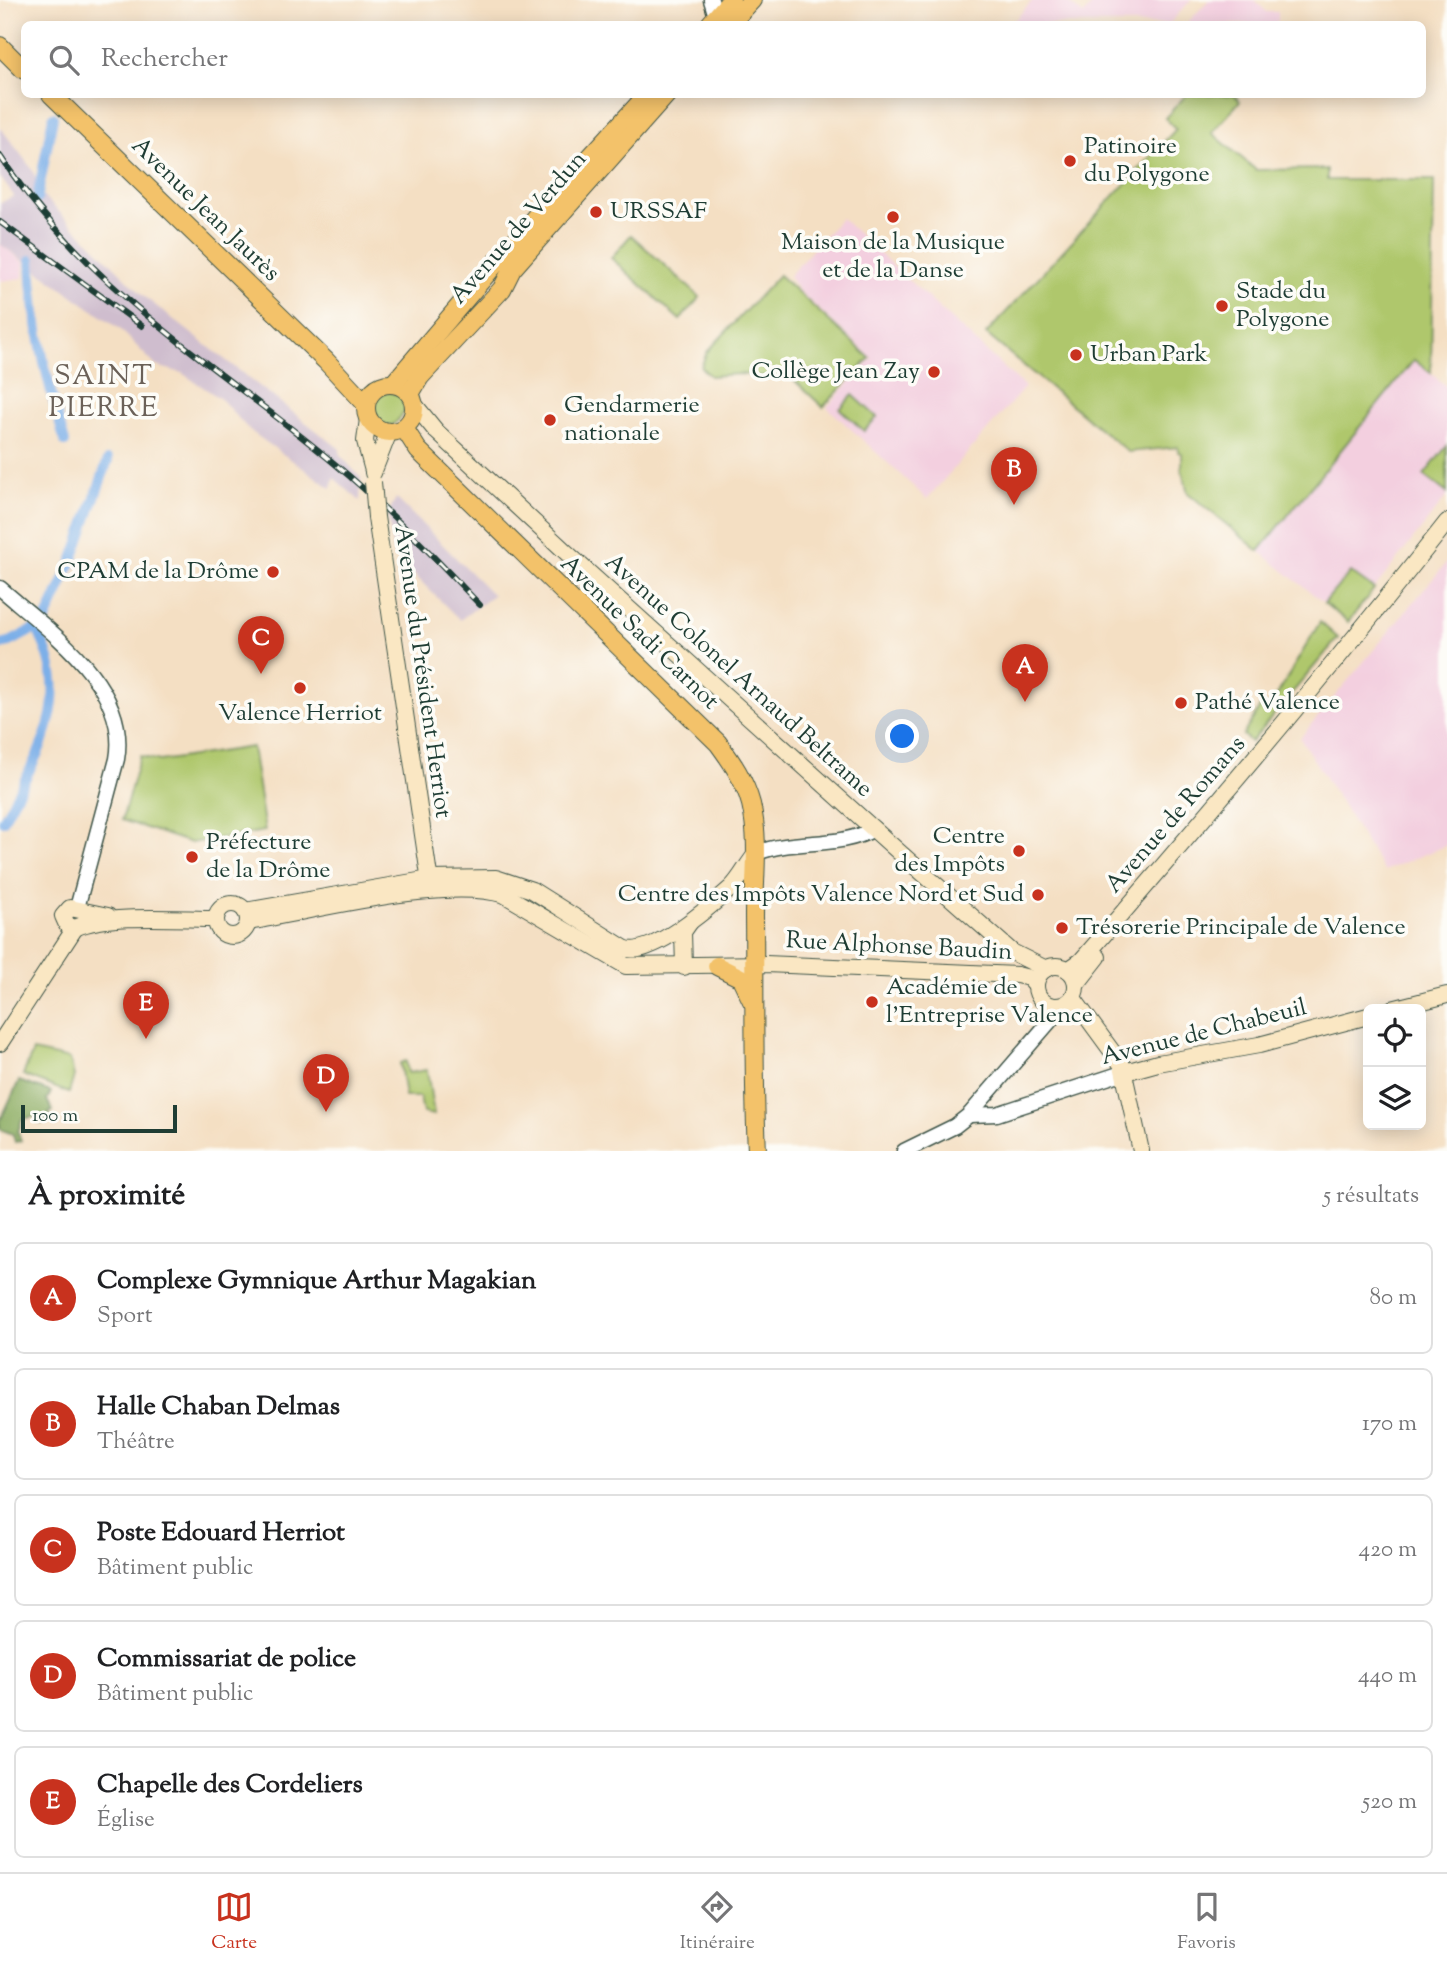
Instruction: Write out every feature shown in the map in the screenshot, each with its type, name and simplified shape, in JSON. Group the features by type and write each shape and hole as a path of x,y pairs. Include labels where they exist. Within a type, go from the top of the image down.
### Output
{"main road":[{"path":"717,18 731,0"},
{"path":"717,18 752,0"},
{"path":"0,46 21,66"},
{"name":"Avenue Jean Jaurès","path":"55,98 326,360 367,412"},
{"name":"Avenue de Verdun","path":"385,386 644,98"},
{"name":"Avenue de Verdun","path":"412,399 420,377 502,289 512,270 663,98"},
{"name":"Avenue Jean Jaurès","path":"326,360 356,380 385,386"},
{"path":"396,430 412,417 412,399 385,386 367,412 377,429 396,430 420,427 436,431"},
{"name":"Avenue Colonel Arnaud Beltrame","path":"412,399 436,431 567,553 1012,952 1046,969"},
{"name":"Avenue du Président Herriot","path":"367,412 365,441 373,477 378,530 430,885"},
{"name":"Avenue du Président Herriot","path":"373,477 396,430"},
{"name":"Avenue Sadi Carnot","path":"396,430 718,743 733,762 750,800 757,853 754,913 757,1151"},
{"name":"Avenue de Romans","path":"1068,970 1081,961 1179,848 1362,630 1447,522"},
{"name":"Avenue de Romans","path":"1072,1000 1447,539"},
{"path":"246,916 430,885 508,880 532,890 634,951 649,947 694,917 731,887 757,853"},
{"name":"Rue Alphonse Baudin","path":"430,885 487,889 505,895 618,964 648,968 755,964 1017,975 1029,978 1036,986"},
{"path":"731,887 746,892 754,913"},
{"path":"228,905 237,905 246,916 244,930 236,936 225,935 218,924 220,910 228,905"},
{"path":"684,967 683,932 694,917"},
{"path":"0,1043 76,919 169,920 218,924"},
{"path":"1012,952 1017,975"},
{"name":"Avenue Sadi Carnot","path":"717,966 741,978 755,1015"},
{"path":"1072,1000 1047,1004 1039,996 1036,986 1046,969 1058,966 1068,970 1072,1000 1119,1058 1125,1072 1141,1151"},
{"path":"1412,1004 1447,995"},
{"name":"Avenue de Chabeuil","path":"1125,1072 1153,1064 1259,1045 1363,1017"}],"street":[{"path":"0,588 86,666 109,701 120,734 117,759 76,919"},
{"path":"757,853 775,847 859,837 874,829"},
{"name":"Avenue de Romans","path":"969,1115 1072,1000"},
{"name":"Avenue de Chabeuil","path":"969,1115 1007,1112 1125,1072"},
{"path":"904,1151 950,1129 969,1115"}],"shaded area":[{"path":"1033,0 1066,0 1083,15 1096,0 1191,0 1172,21 1014,21"},
{"path":"1209,0 1254,0 1267,12 1278,12 1278,21 1189,21"},
{"path":"0,127 32,169 42,195 146,298 340,449 340,455 361,478 360,501 334,478 331,488 249,430 222,400 182,373 156,366 120,329 0,244 0,203 14,196 0,177"},
{"name":"Collège Jean Zay","path":"841,218 1025,387 927,499 827,407 872,358 798,290 789,276"},
{"path":"0,244 24,262 23,278 0,281"},
{"path":"1415,360 1447,387 1447,496 1348,622 1259,551"},
{"path":"396,498 493,595 460,620 393,554 388,513"},
{"path":"1447,562 1447,845 1384,871 1300,738"}],"green space":[{"name":"Stade du Polygone","path":"1183,98 1237,98 1240,101 1212,133 1256,170 1327,169 1327,180 1434,180 1431,373 1414,360 1259,551 1188,493 1182,470 1182,453 1178,452 1178,447 1128,452 986,334 1176,129 1165,118"},
{"path":"631,235 700,297 680,320 611,258"},
{"path":"779,275 870,358 823,407 793,379 740,374 710,376 701,367 707,352"},
{"path":"388,391 402,395 408,408 390,425 379,422 373,409 379,395"},
{"path":"853,395 877,417 864,431 840,409"},
{"path":"1447,446 1447,493 1424,475"},
{"path":"1350,572 1374,589 1348,622 1324,603"},
{"path":"1320,622 1338,638 1251,742 1243,735 1262,704 1270,707"},
{"path":"252,747 265,831 191,843 122,820 140,756 160,761"},
{"path":"33,1051 70,1059 74,1076 69,1093 23,1075"},
{"path":"406,1061 408,1073 427,1070 434,1115 423,1113 420,1097 405,1097 400,1063"},
{"path":"19,1081 51,1092 47,1100 53,1111 49,1113 52,1119 40,1124 37,1116 22,1119 18,1132 21,1141 15,1142 13,1134 0,1129 0,1121"}],"waterway":[{"path":"37,199 53,117"},
{"path":"31,260 42,352 65,442"},
{"path":"0,644 10,642 46,620 72,562 108,460"},
{"path":"3,821 39,751 53,705 53,681 48,655 36,628"}],"railway":[{"path":"0,156 36,205 74,248 114,287 354,480 480,605"},
{"path":"0,222 142,326"}],"place":[{"name":"Patinoire du Polygone","path":"1070,161"},
{"name":"URSSAF","path":"596,212"},
{"name":"Maison de la Musique et de la Danse","path":"893,217"},
{"name":"Stade du Polygone","path":"1222,306"},
{"name":"Urban Park","path":"1076,355"},
{"name":"Collège Jean Zay","path":"934,372"},
{"name":"Gendarmerie nationale","path":"550,420"},
{"name":"Halle Chaban Delmas","path":"1014,505"},
{"name":"CPAM de la Drôme","path":"273,572"},
{"name":"Poste Edouard Herriot","path":"261,674"},
{"name":"Valence Herriot","path":"300,688"},
{"name":"Complexe Gymnique Arthur Magakian","path":"1025,702"},
{"name":"Pathé Valence","path":"1181,703"},
{"name":"Centre des Impôts","path":"1019,851"},
{"name":"Préfecture de la Drôme","path":"192,857"},
{"name":"Centre des Impôts Valence Nord et Sud","path":"1038,895"},
{"name":"Trésorerie Principale de Valence","path":"1062,928"},
{"name":"Académie de l'Entreprise Valence","path":"872,1002"},
{"name":"Chapelle des Cordeliers","path":"146,1039"},
{"name":"Commissariat de police","path":"326,1112"}],"district":[{"name":"SAINT PIERRE","path":"104,393"}]}
